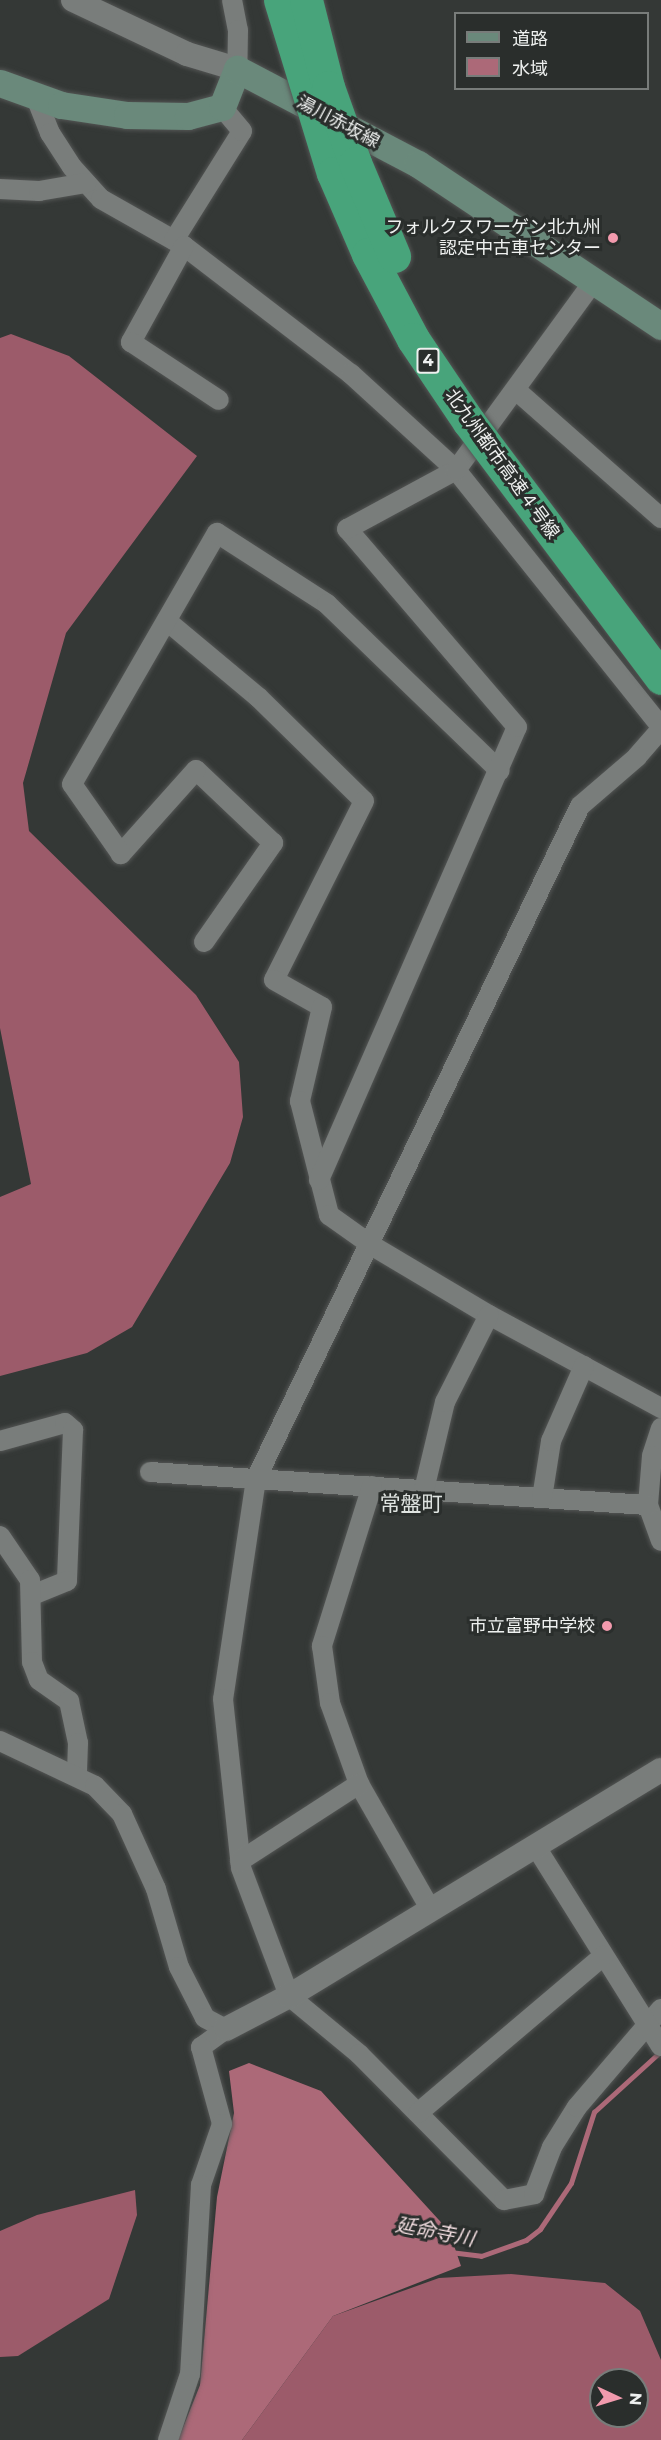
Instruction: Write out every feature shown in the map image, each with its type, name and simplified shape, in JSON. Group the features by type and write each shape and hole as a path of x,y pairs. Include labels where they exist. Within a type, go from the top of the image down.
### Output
{"highway":[{"name":"北九州都市高速４号線","path":"280,0 333,173 368,254 413,339 469,422 661,678"},
{"name":"北九州都市高速４号線","path":"306,0 328,87 355,163 388,243 431,326 486,407 661,640"}],"main road":[{"path":"0,83 61,105 126,115 188,116 222,107 237,69"},
{"name":"湯川赤坂線","path":"237,69 418,164 661,326"}],"street":[{"path":"73,0 187,54 237,69"},
{"path":"112,0 190,37 237,69"},
{"path":"232,0 238,30 237,69"},
{"path":"35,95 50,133 86,183 101,199 179,243 351,374 456,470 661,728 638,757 580,806 371,1245 256,1479 223,1699 240,1861 289,1996 359,2054 504,2200 534,2194 552,2147 577,2107 645,2024 661,2010"},
{"path":"219,400 131,342 179,243 242,131 222,107"},
{"path":"0,189 39,191 86,183"},
{"path":"319,1180 500,771 517,727 347,530 456,470 517,391 594,280"},
{"path":"517,391 661,518"},
{"path":"204,942 273,843 196,770 121,854 72,784 217,533 327,604 500,771"},
{"path":"167,621 258,697 364,801 274,980 322,1007 300,1101 328,1215 371,1245 489,1315 661,1408"},
{"path":"424,1490 445,1402 489,1315"},
{"path":"542,1498 551,1441 584,1366"},
{"path":"0,1441 65,1423 73,1430 67,1581 33,1595"},
{"path":"661,1428 652,1456 648,1505 661,1541"},
{"path":"150,1472 648,1505"},
{"path":"372,1486 322,1646 330,1702 359,1784 430,1910"},
{"path":"0,1536 30,1580 33,1595 32,1662 39,1680 69,1701 78,1743 77,1776"},
{"path":"0,1741 95,1786 122,1814 156,1889 179,1967 205,2018 226,2029"},
{"path":"168,2440 190,2374 201,2185 222,2124 201,2047 226,2029 289,1996 661,1770"},
{"path":"240,1861 359,1784"},
{"path":"536,1847 645,2024 661,2046"},
{"path":"418,2113 603,1956"}],"shaded area":[{"path":"11,334 69,356 197,456 66,633 23,783 29,831 196,995 239,1062 243,1117 230,1163 132,1327 87,1353 0,1376 0,1197 31,1184 0,1028 0,338"},
{"path":"135,2190 137,2215 109,2299 18,2356 0,2357 0,2231 37,2215"},
{"path":"511,2274 605,2283 640,2311 661,2360 661,2440 242,2440 333,2316 439,2278"}],"water":[{"path":"249,2063 321,2091 449,2231 461,2266 333,2316 242,2440 178,2440 200,2385 217,2197 234,2113 229,2071"}],"waterway":[{"name":"延命寺川","path":"450,2252 481,2256 526,2240 540,2229 571,2183 594,2112 661,2051"}],"place":[{"name":"フォルクスワーゲン北九州 認定中古車センター","path":"613,238"},
{"name":"市立富野中学校","path":"607,1626"}],"district":[{"name":"常盤町","path":"411,1504"}]}
